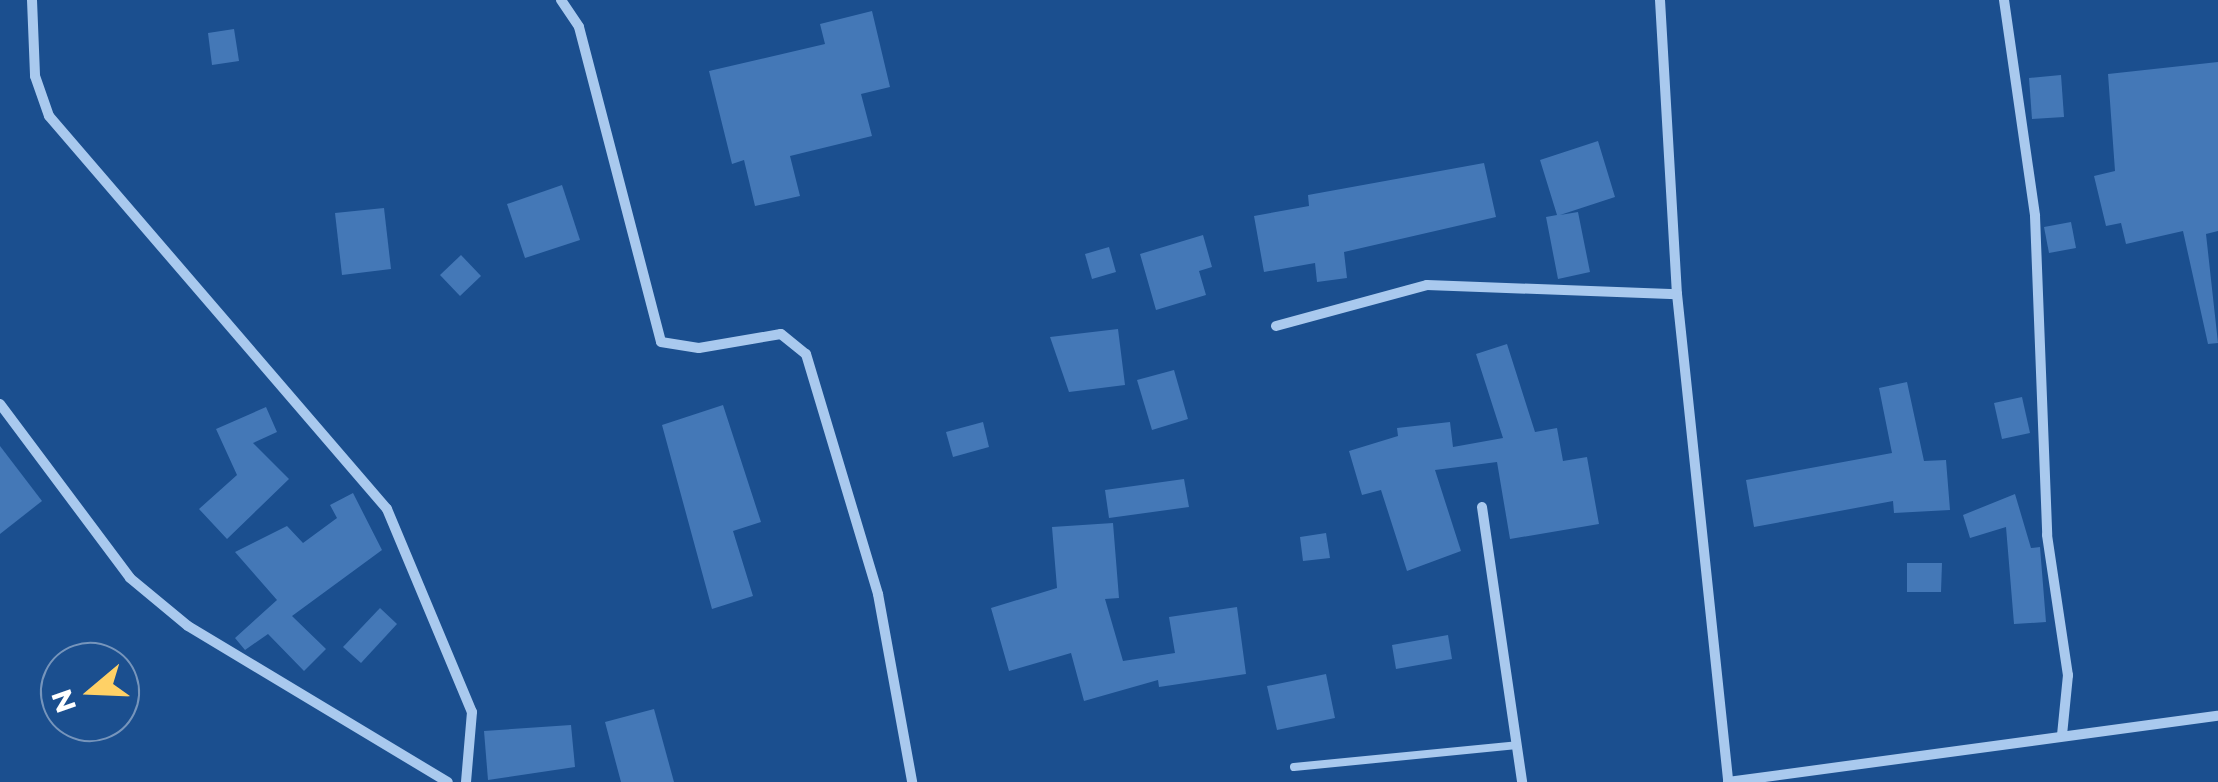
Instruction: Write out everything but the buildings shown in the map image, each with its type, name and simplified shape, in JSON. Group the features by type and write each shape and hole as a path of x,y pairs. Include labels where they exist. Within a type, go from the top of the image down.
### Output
{"street":[{"path":"32,0 35,76 49,116 387,509 472,712 466,782"},
{"path":"562,0 578,27 661,342 699,348 781,334 806,354 878,594 912,782"},
{"path":"1660,0 1677,294 1728,782 2218,716"},
{"path":"2004,0 2036,216 2047,535 2068,674 2062,735"},
{"path":"1276,326 1427,284 1677,294"},
{"path":"0,404 130,578 188,626 448,782"},
{"path":"1482,508 1522,782"}],"lane":[{"path":"1294,766 1518,744"}]}
